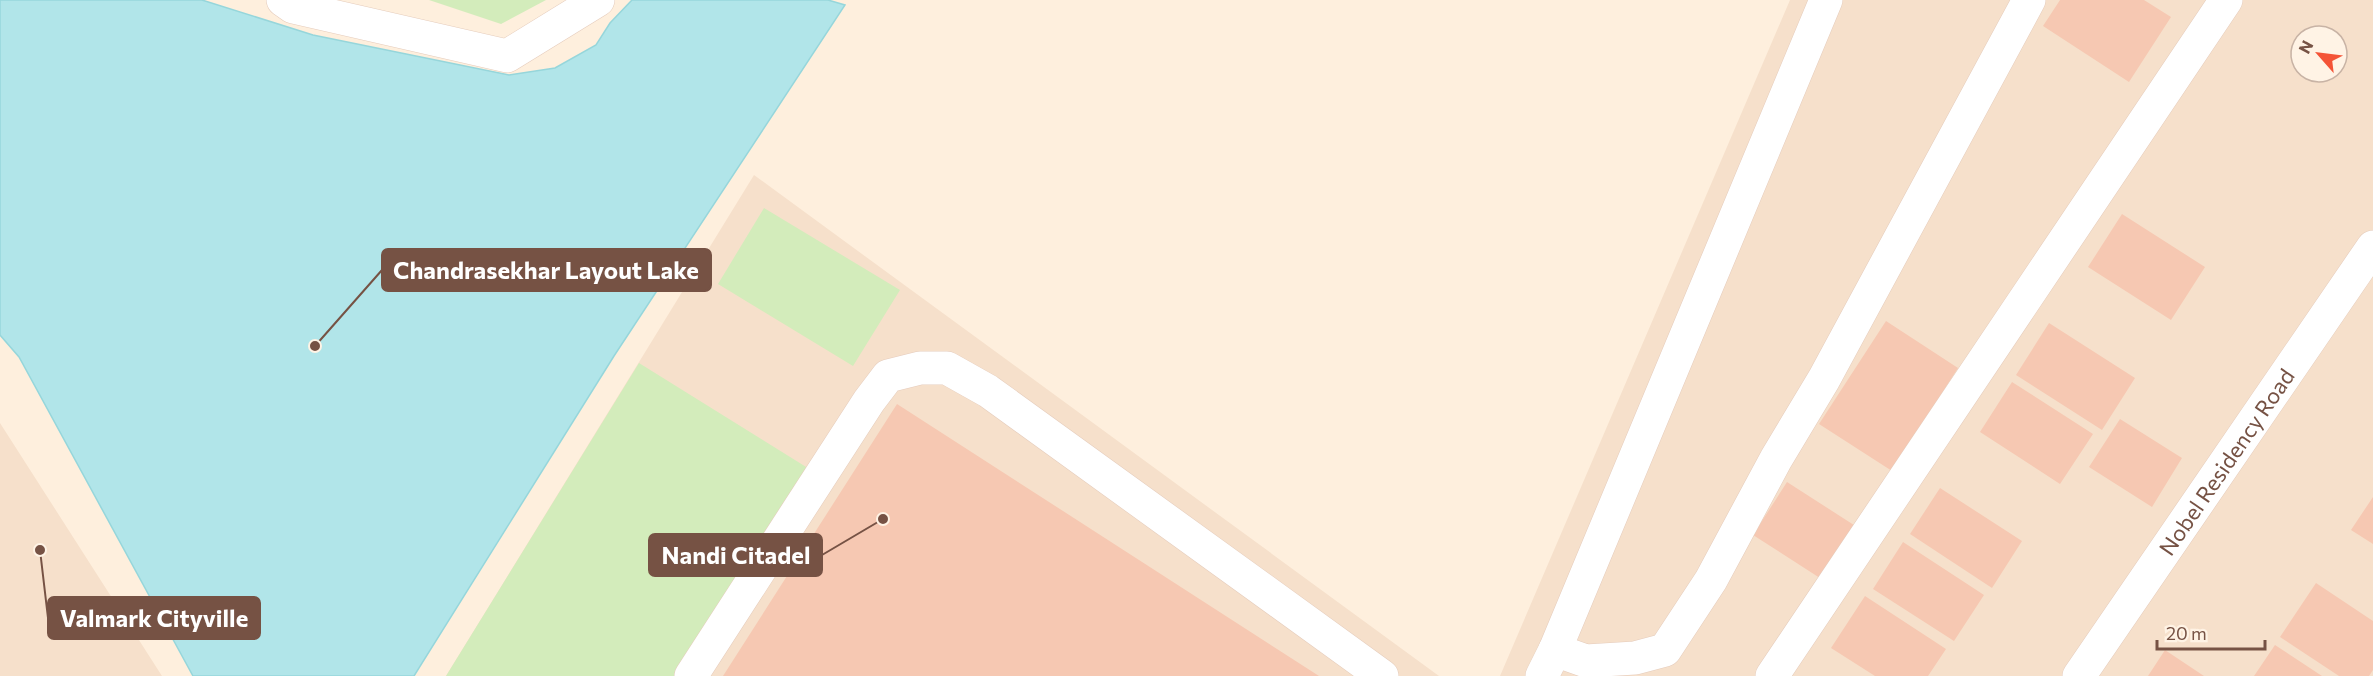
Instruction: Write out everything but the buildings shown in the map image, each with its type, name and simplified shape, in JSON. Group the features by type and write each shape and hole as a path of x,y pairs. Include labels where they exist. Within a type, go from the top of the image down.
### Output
{"street":[{"path":"284,0 293,7 507,56 598,0"},
{"path":"1826,0 1548,663 1635,658 1665,650 1711,580 1776,459 1824,379 2029,0"},
{"path":"1772,676 2226,0"},
{"name":"Nobel Residency Road","path":"2079,676 2373,247"},
{"path":"691,676 862,411 888,376 920,368 947,368 998,398 1382,676"}],"shaded area":[{"path":"1790,0 2373,0 2373,676 1500,676"},
{"path":"754,175 1439,676 446,676"},
{"path":"0,423 162,676 0,676"}],"green space":[{"path":"429,0 546,0 501,24"},
{"path":"764,208 900,290 853,366 718,284"},
{"path":"639,363 811,470 676,676 446,676"}],"water":[{"path":"0,0 202,0 313,35 509,75 555,68 596,45 610,23 632,0 828,0 845,5 614,356 414,676 193,676 19,357 0,335"}],"place":[{"name":"Chandrasekhar Layout Lake","path":"315,346"},
{"name":"Nandi Citadel","path":"883,519"},
{"name":"Valmark Cityville","path":"40,550"}]}
